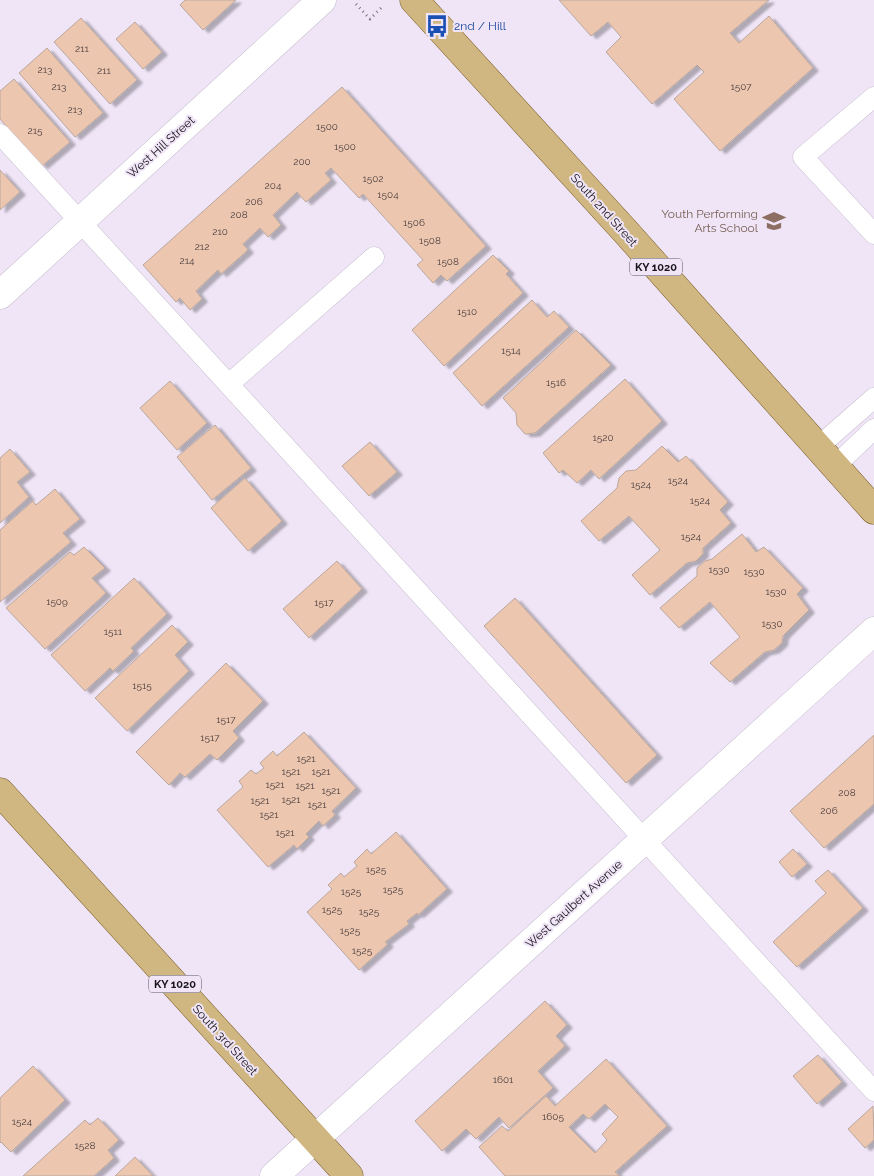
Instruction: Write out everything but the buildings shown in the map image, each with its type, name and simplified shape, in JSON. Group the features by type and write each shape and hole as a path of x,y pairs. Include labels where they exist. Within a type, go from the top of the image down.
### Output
{"main road":[{"name":"South 2nd Street","path":"414,0 874,510"},
{"name":"South 3rd Street","path":"0,792 349,1176"}],"street":[{"name":"West Hill Street","path":"0,295 322,0"},
{"name":"West Gaulbert Avenue","path":"274,1176 874,632"}],"lane":[{"path":"872,229 803,157 874,97"},
{"path":"0,134 874,1091"},
{"path":"228,384 374,257"},
{"path":"827,457 874,398"},
{"path":"827,457 874,429"}],"path":[{"path":"352,0 370,19 382,6"}],"place":[{"name":"2nd / Hill","path":"437,26"},
{"name":"Youth Performing Arts School","path":"774,221"}]}
